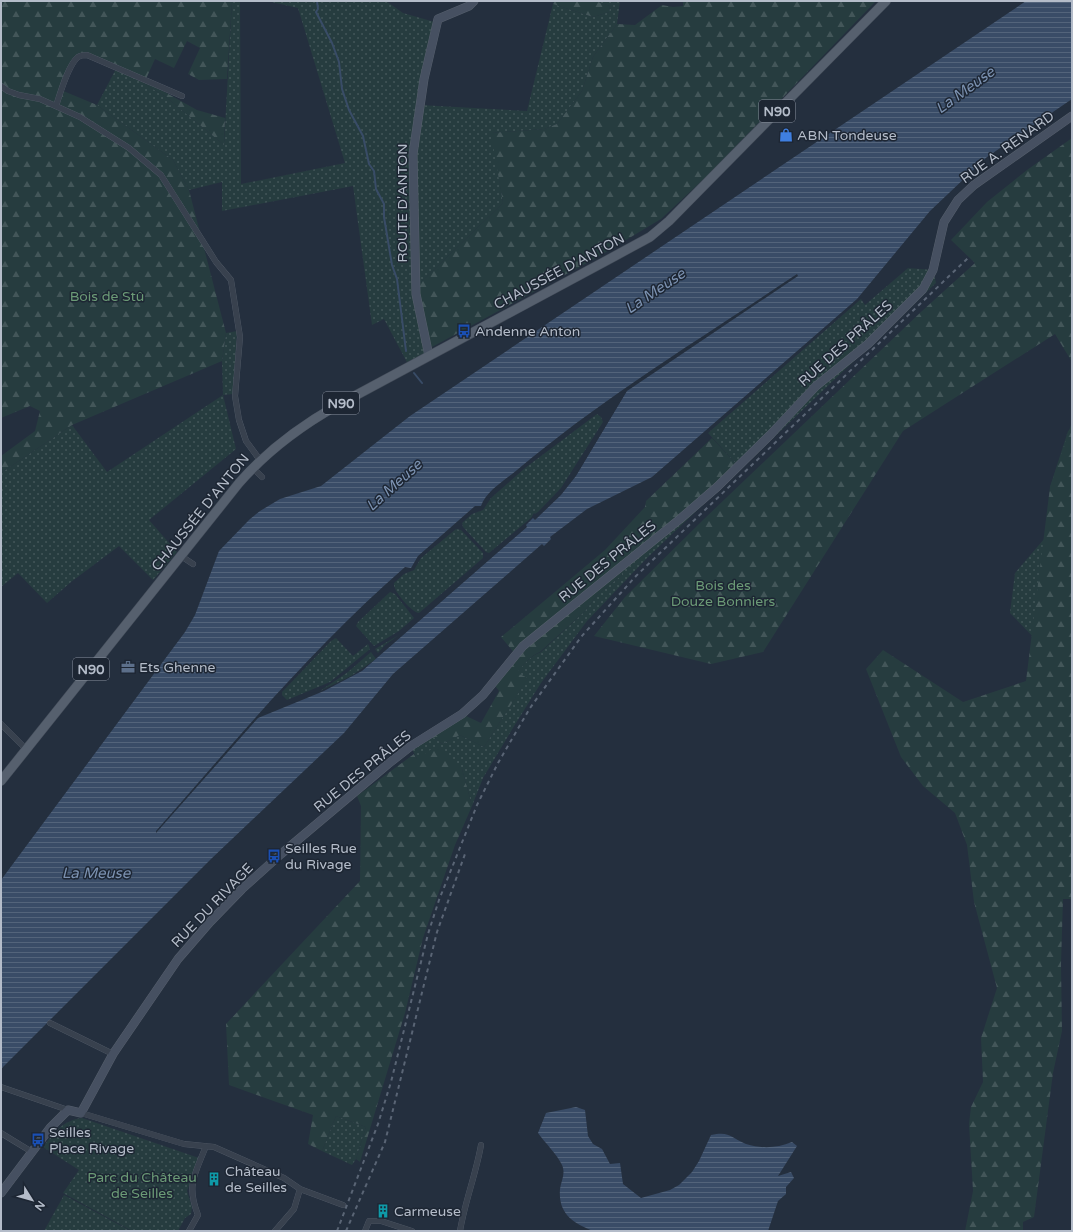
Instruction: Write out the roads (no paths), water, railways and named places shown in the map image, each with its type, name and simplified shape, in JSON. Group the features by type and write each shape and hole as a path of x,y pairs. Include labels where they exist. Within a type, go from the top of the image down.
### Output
{"main road":[{"name":"CHAUSSÉE D'ANTON","path":"1,781 181,556 260,460 306,423 621,253 656,232 706,186 886,1"}],"street":[{"name":"ROUTE D'ANTON","path":"429,356 416,294 413,154 424,79 438,19 469,6 474,1"},
{"path":"56,106 61,90 74,61 82,55 87,55 182,96"},
{"path":"1,86 18,95 35,98 80,117 129,148 161,175 216,262 231,280 240,337 235,396 239,420 246,441 260,460"},
{"name":"RUE A. RENARD","path":"924,289 933,270 944,222 958,200 974,185 1072,116"},
{"name":"RUE DES PRÂLES","path":"297,840 411,746 462,714 483,695 523,646 680,519 717,487 771,434 816,386 868,344 924,289"},
{"path":"253,468 262,477"},
{"path":"181,556 193,564"},
{"path":"1,724 26,749"},
{"name":"RUE DU RIVAGE","path":"81,1113 113,1054 182,954 242,889 297,840"},
{"path":"50,1023 113,1054"},
{"path":"1,1087 68,1110 184,1144 214,1147 284,1178 300,1189 343,1205"},
{"path":"1,1193 50,1128 68,1110"},
{"path":"1,1133 32,1152"},
{"path":"460,1231 466,1201 475,1175 481,1145"},
{"path":"189,1231 198,1215 191,1193 194,1176 206,1146"},
{"path":"275,1231 294,1209 300,1189"},
{"path":"365,1231 369,1221 380,1221 412,1231"}],"water":[{"name":"La Meuse","path":"1026,1 1072,1 1072,99 987,157 930,211 857,299 652,477 587,509 550,537 551,539 544,546 542,544 393,674 344,733 211,859 1,1069 1,880 185,632 195,615 219,551 250,519 260,511 280,499 321,486 410,416","holes":["797,274 798,276 627,391 576,476 561,495 535,520 533,518 526,525 527,527 362,671 324,691 258,718 156,833 156,831 276,695 339,629 405,567 411,568 418,556 475,506 481,506 487,495 496,486 550,443 618,393"]},
{"path":"576,1107 585,1110 588,1136 593,1144 602,1149 610,1164 620,1163 623,1184 641,1198 670,1190 679,1185 692,1172 699,1161 711,1135 718,1134 727,1135 746,1144 758,1147 775,1147 792,1142 797,1146 778,1176 791,1172 794,1178 786,1187 786,1194 778,1201 768,1231 593,1231 573,1221 564,1211 560,1198 563,1174 562,1165 538,1133 546,1113"}],"waterway":[{"path":"317,1 318,9 316,12 332,43 339,62 342,89 349,110 363,136 369,164 374,171 376,189 384,204 384,217 392,265 397,279 406,351"},
{"path":"414,373 422,383"}],"railway":[{"path":"337,1231 378,1124 391,1082 428,934 439,900 477,805 498,763 530,708 581,637 636,576 968,258"},
{"path":"346,1231 385,1142 437,932 465,854"}],"place":[{"name":"ABN Tondeuse","path":"786,135"},
{"name":"Andenne Anton","path":"464,331"},
{"name":"Ets Ghenne","path":"128,667"},
{"name":"Seilles Rue du Rivage","path":"274,856"},
{"name":"Seilles Place Rivage","path":"38,1140"},
{"name":"Château de Seilles","path":"214,1179"},
{"name":"Carmeuse","path":"383,1211"}],"park label":[{"name":"Bois de Stû","path":"107,296"},
{"name":"Bois des Douze Bonniers","path":"723,594"},
{"name":"Parc du Château de Seilles","path":"142,1186"}]}
